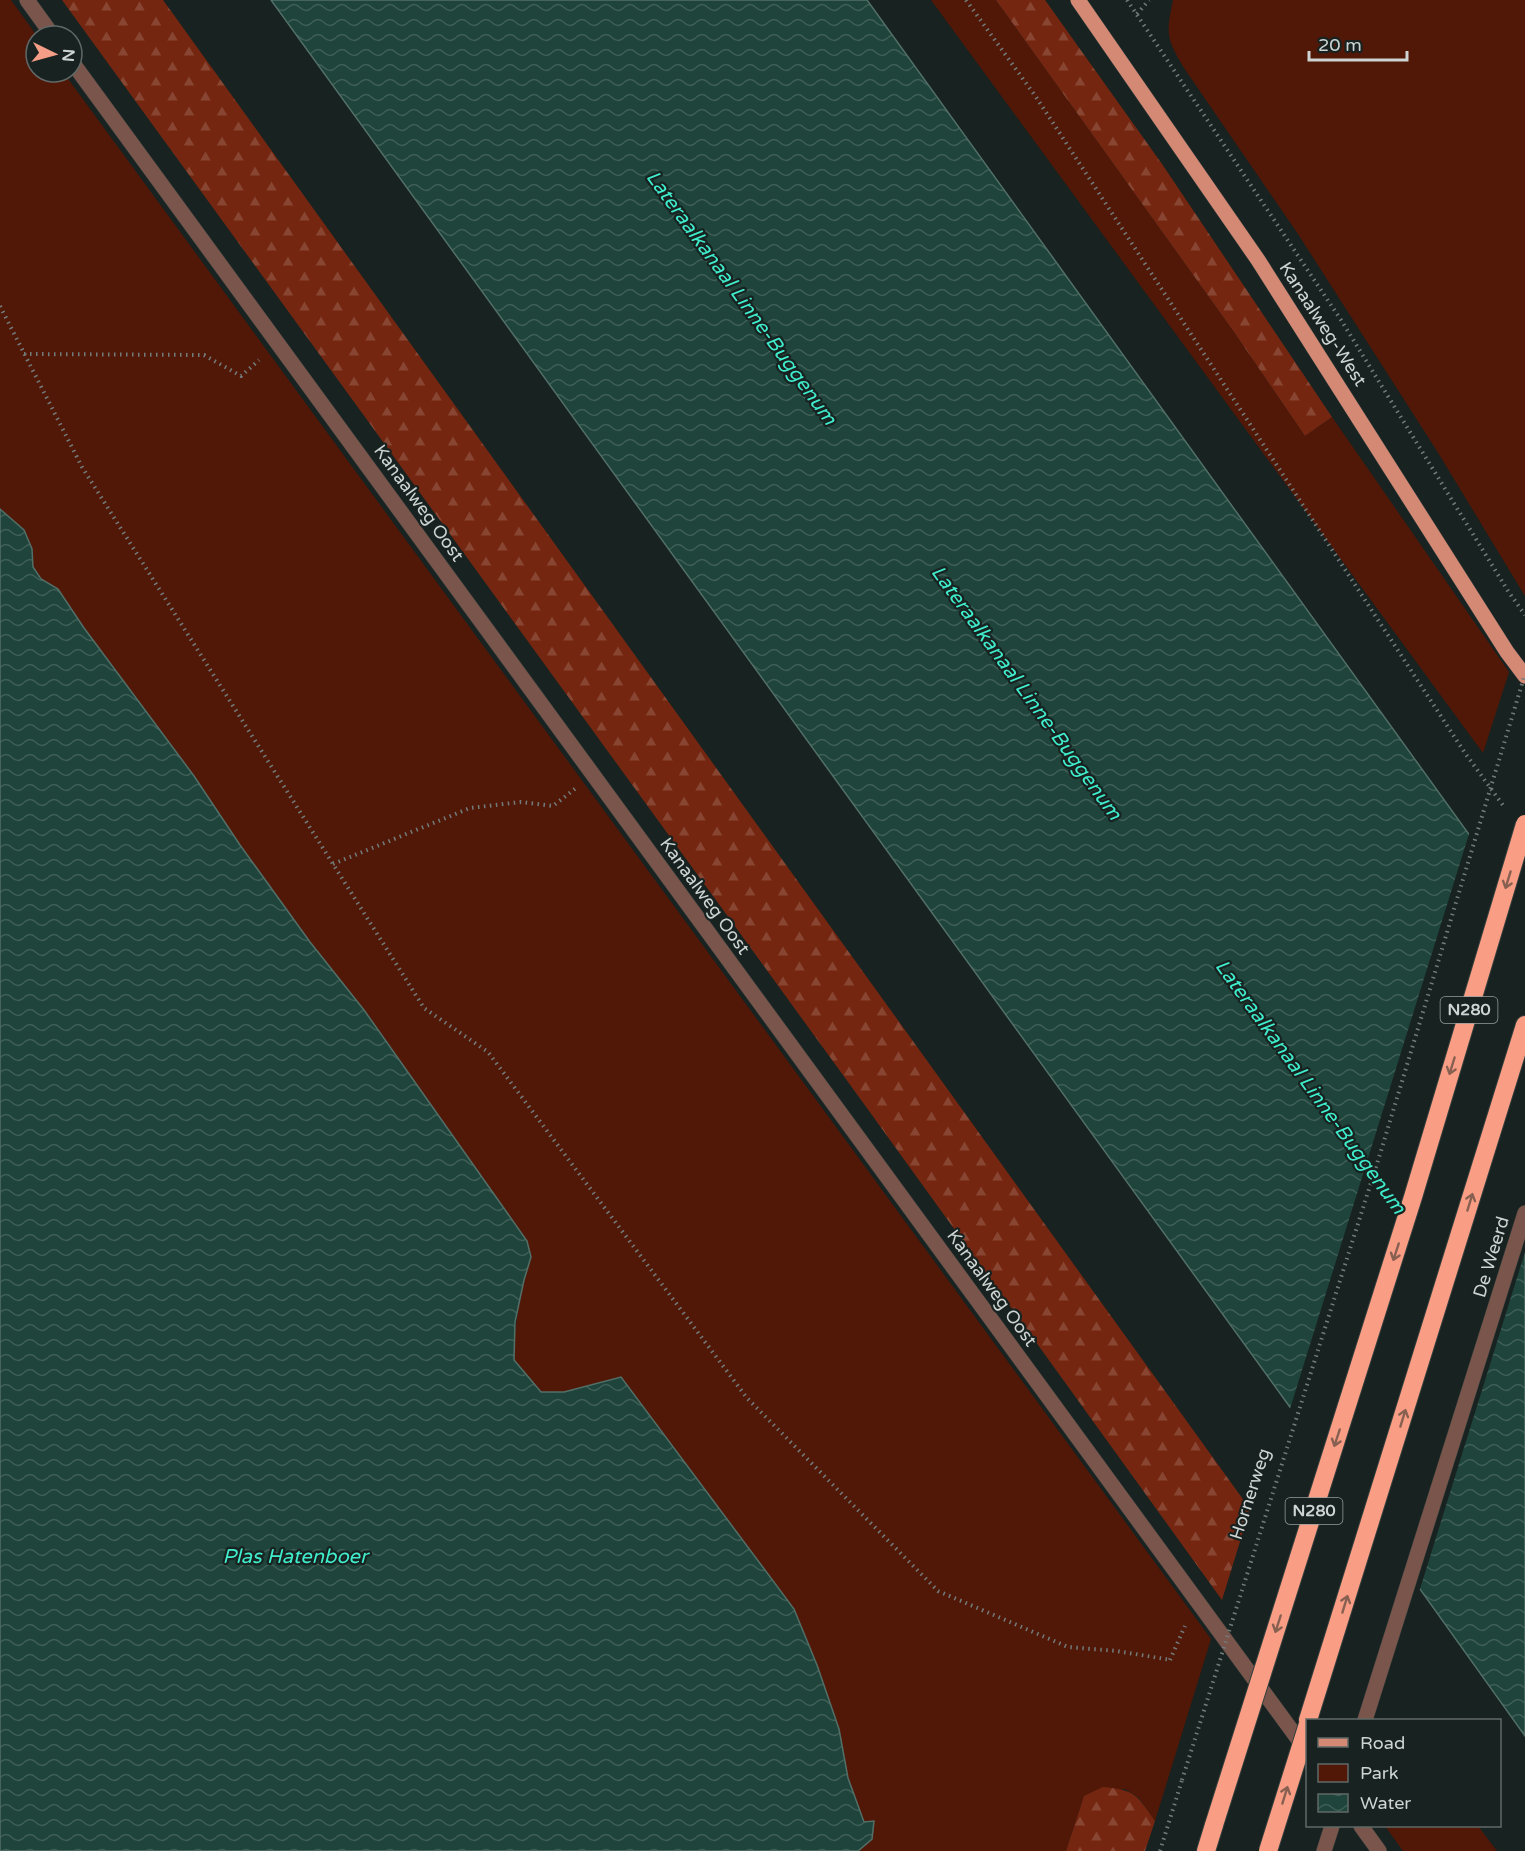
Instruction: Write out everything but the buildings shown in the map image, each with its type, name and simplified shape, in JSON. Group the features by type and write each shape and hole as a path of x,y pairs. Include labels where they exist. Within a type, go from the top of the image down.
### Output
{"highway":[{"name":"N280","path":"1206,1851 1413,1197 1518,821"},
{"name":"N280","path":"1309,1719 1525,1025"},
{"name":"N280","path":"1268,1851 1306,1728"}],"main road":[{"name":"Kanaalweg-West","path":"1078,0 1258,260 1507,652 1525,675"}],"street":[{"path":"27,0 44,24"},
{"name":"Kanaalweg Oost","path":"84,78 1306,1750"},
{"name":"De Weerd","path":"1365,1719 1525,1213"},
{"path":"1324,1851 1332,1827"},
{"path":"1361,1827 1379,1851"}],"path":[{"path":"966,0 1036,97 1465,753 1518,821"},
{"name":"Kanaalweg-West","path":"1127,0 1341,320 1525,615"},
{"path":"1137,14 1149,0"},
{"path":"0,306 81,467 424,1008 488,1052 747,1398 938,1591 1068,1647 1116,1651 1171,1660"},
{"path":"24,354 204,355 241,376"},
{"name":"Hornerweg","path":"1160,1851 1381,1150 1525,675"},
{"path":"333,864 470,808 521,802 553,806"},
{"path":"1171,1660 1196,1600"},
{"path":"1152,1657 1171,1660"}],"green space":[{"path":"0,0 11,0 28,24 24,24 24,84 72,84 1211,1639 1155,1821 1139,1798 1125,1789 1084,1796 1066,1851 858,1851 872,1839 874,1821 864,1823 848,1778 839,1729 817,1665 794,1609 621,1377 564,1392 541,1392 513,1360 519,1308 531,1257 364,1010 310,942 240,845 194,776 84,628 58,589 41,579 33,567 32,549 24,530 0,509"},
{"path":"62,0 163,0 1250,1509 1222,1600 84,30 84,24 79,24"},
{"path":"931,0 996,0 1234,332 1305,436 1332,417 1509,672 1483,753"},
{"path":"996,0 1045,0 1162,164 1332,417 1305,436 1234,332"},
{"path":"1173,0 1525,0 1525,596 1437,451 1298,234 1184,68 1169,36"},
{"path":"1103,1787 1123,1790 1135,1795 1155,1821 1145,1851 1066,1851 1084,1796"},
{"path":"1386,1827 1479,1827 1497,1851 1403,1851"}],"water":[{"name":"Lateraalkanaal Linne-Buggenum","path":"271,0 867,0 1525,912 1525,1736 1287,1403"},
{"name":"Plas Hatenboer","path":"0,509 24,530 32,549 33,567 41,579 58,589 84,628 194,776 240,845 310,942 364,1010 527,1241 531,1257 515,1322 514,1360 541,1392 564,1392 621,1377 794,1609 817,1665 839,1729 848,1778 864,1822 874,1821 872,1839 858,1851 0,1851"}],"pier":[{"path":"1470,831 1525,907 1525,1252 1419,1592 1289,1412"}]}
